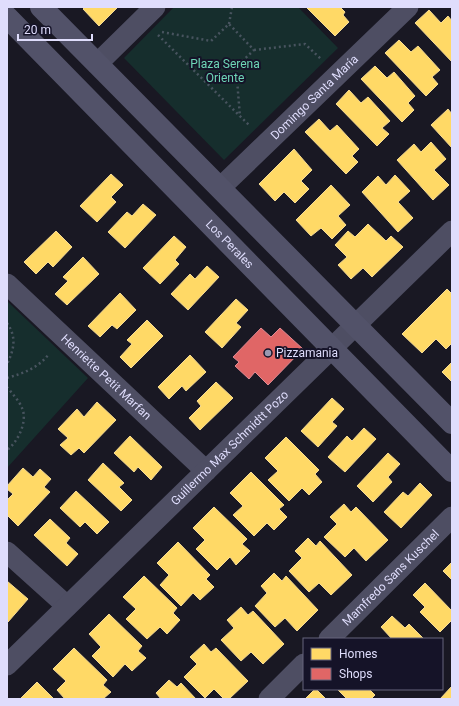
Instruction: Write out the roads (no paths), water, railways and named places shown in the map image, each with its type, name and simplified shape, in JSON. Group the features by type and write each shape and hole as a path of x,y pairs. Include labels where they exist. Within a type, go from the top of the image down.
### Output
{"main road":[{"path":"41,7 452,423"},
{"name":"Los Perales","path":"7,18 452,471"}],"street":[{"path":"97,64 155,7"},
{"name":"Domingo Santa María","path":"220,188 408,7"},
{"name":"Guillermo Max Schmidtt Pozo","path":"7,665 452,231"},
{"name":"Henriette Petit Marfan","path":"7,284 206,470"},
{"name":"Mamfredo Sans Kuschel","path":"331,638 452,517"},
{"path":"7,552 67,606"},
{"path":"269,699 303,665"}],"place":[{"name":"Pizzamania","path":"268,353"}],"park label":[{"name":"Plaza Serena Oriente","path":"225,71"}]}
